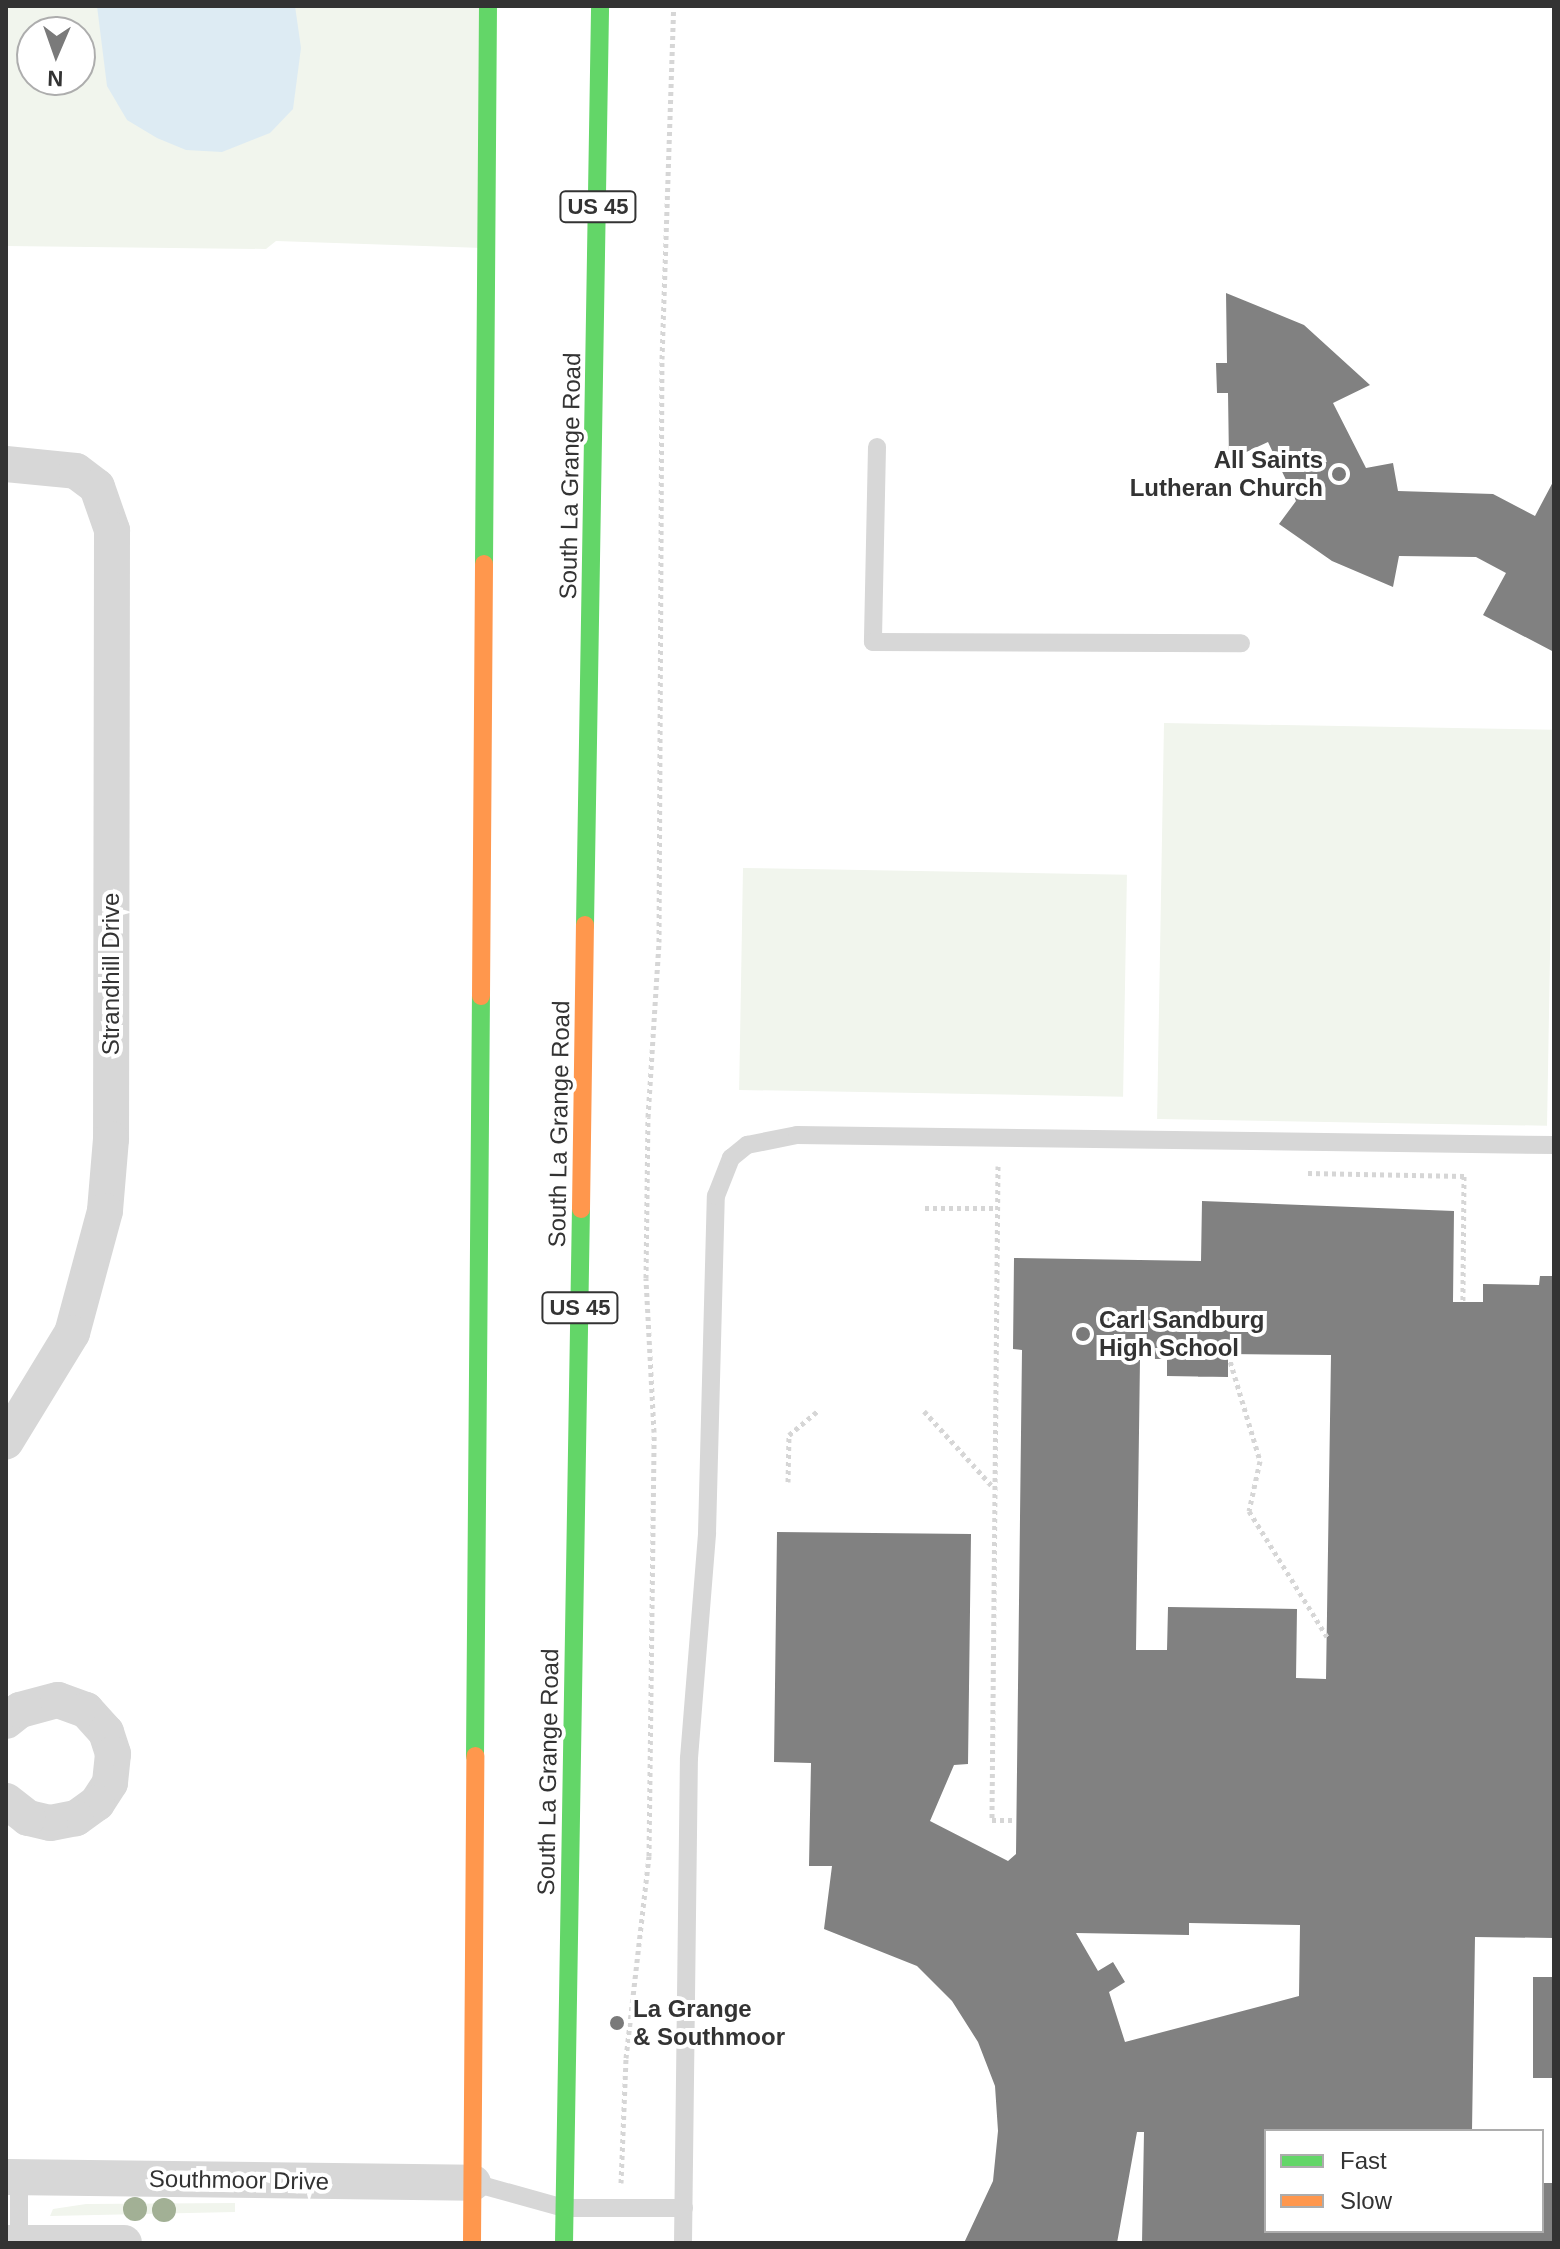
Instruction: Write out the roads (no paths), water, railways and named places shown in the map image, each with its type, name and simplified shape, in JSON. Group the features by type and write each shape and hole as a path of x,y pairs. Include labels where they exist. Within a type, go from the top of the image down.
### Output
{"highway":[{"path":"472,2243 488,6"},
{"name":"South La Grange Road","path":"564,2243 600,6"}],"street":[{"name":"Strandhill Drive","path":"6,464 49,464 76,471 97,487 112,530 111,1123 105,1211 72,1333 6,1441"},
{"path":"6,1721 20,1710 58,1700 86,1710 106,1732 113,1754 110,1783 97,1803 76,1818 50,1823 28,1818 6,1801"},
{"name":"Southmoor Drive","path":"12,2177 473,2183"},
{"path":"6,2243 124,2243"}],"lane":[{"path":"877,447 873,642 1241,643"},
{"path":"683,2243 689,1758 707,1533 716,1196 731,1158 747,1145 797,1135 1554,1145"},
{"path":"12,2177 19,2243"},
{"path":"473,2183 564,2208 684,2208"}],"place":[{"name":"All Saints Lutheran Church","path":"1339,474"},
{"name":"Carl Sandburg High School","path":"1083,1334"},
{"name":"La Grange & Southmoor","path":"617,2023"}]}
